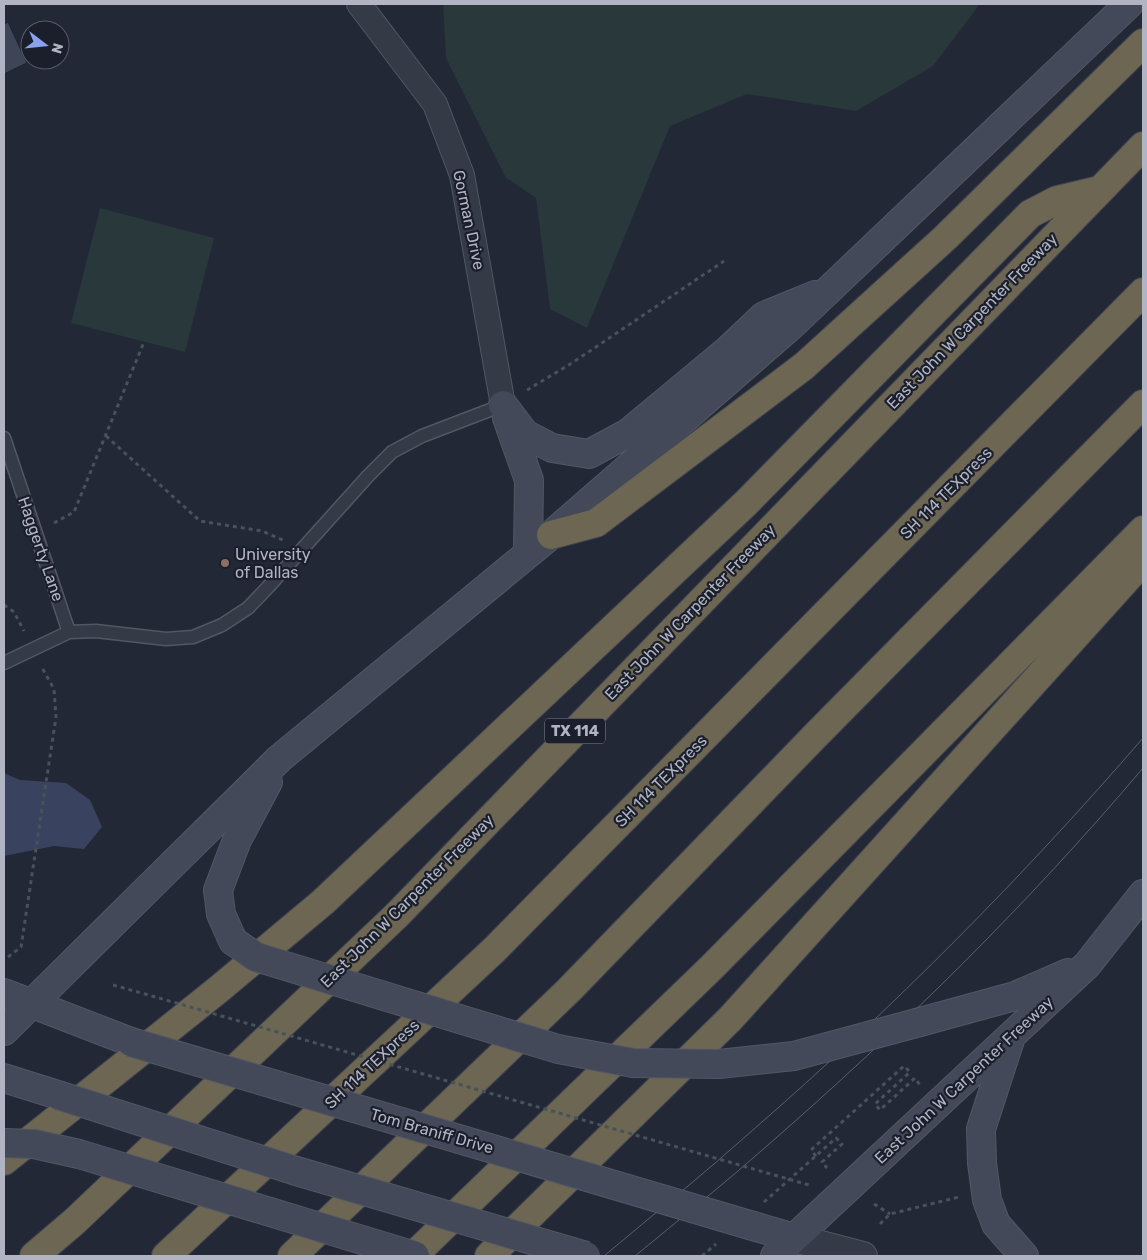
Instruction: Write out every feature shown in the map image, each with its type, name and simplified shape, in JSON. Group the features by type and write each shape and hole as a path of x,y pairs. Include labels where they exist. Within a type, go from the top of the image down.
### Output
{"highway":[{"path":"551,535 596,523 804,366 946,237 1143,43"},
{"name":"East John W Carpenter Freeway","path":"34,1256 76,1221 397,915 1143,146"},
{"path":"4,1161 219,989 323,902 746,503 1030,214 1058,200 1099,190"},
{"name":"SH 114 TEXpress","path":"166,1256 494,950 1143,292"},
{"path":"292,1256 569,990 816,735 1143,404"},
{"path":"414,1256 712,967 1143,530"},
{"path":"489,1256 731,1018 1143,561"}],"main road":[{"path":"4,1031 280,758 551,535 786,331 1129,4"},
{"path":"503,405 525,434 552,448 589,454 628,433 728,350 764,316 829,290"},
{"path":"503,405 529,480 528,553"},
{"path":"280,758 236,840 218,890 221,914 233,941 256,957 558,1049 633,1063 719,1064 794,1056 1015,996 1087,965"},
{"name":"East John W Carpenter Freeway","path":"775,1256 1087,965 1143,894"},
{"name":"Tom Braniff Drive","path":"4,993 131,1042 794,1238"},
{"path":"1011,1036 981,1129 982,1163 987,1200 996,1224 1024,1256"},
{"path":"4,1078 293,1170 586,1256"},
{"path":"4,1143 34,1144 79,1154 414,1256"}],"street":[{"name":"Gorman Drive","path":"359,4 435,104 462,175 503,405"},
{"name":"Tom Braniff Drive","path":"794,1238 864,1256"}],"lane":[{"path":"4,662 69,632 96,632 166,639 193,637 222,625 248,608 392,452 422,436 503,405"},
{"name":"Haggerty Lane","path":"4,438 69,632"}],"path":[{"path":"503,405 572,363 724,261"},
{"path":"36,533 74,512 144,342"},
{"path":"106,436 200,521 262,531 303,548"},
{"path":"4,605 14,612 25,634"},
{"path":"8,957 22,947 56,717 54,689 38,661"},
{"path":"113,984 809,1185"},
{"path":"834,1161 827,1168 822,1162 842,1144 836,1138 816,1156 811,1150 904,1066 910,1072 875,1104 880,1110 915,1078 920,1085 913,1091"},
{"path":"880,1224 890,1214 961,1196"},
{"path":"874,1204 890,1214"}],"shaded area":[{"path":"443,4 980,4 933,66 856,111 747,94 670,126 587,328 550,309 536,198 506,178 446,58"},
{"path":"100,208 214,238 185,352 71,323"}],"water":[{"path":"4,773 20,780 66,783 90,800 102,827 84,849 54,846 4,856"}],"building":[{"path":"8,22 20,48 20,66 4,74 4,24"}],"tram line":[{"path":"604,1256 736,1145 907,989 1004,891 1098,790 1143,738"},
{"path":"635,1256 719,1187 818,1101 963,964 1055,868 1143,768"}],"place":[{"name":"University of Dallas","path":"225,563"}]}
